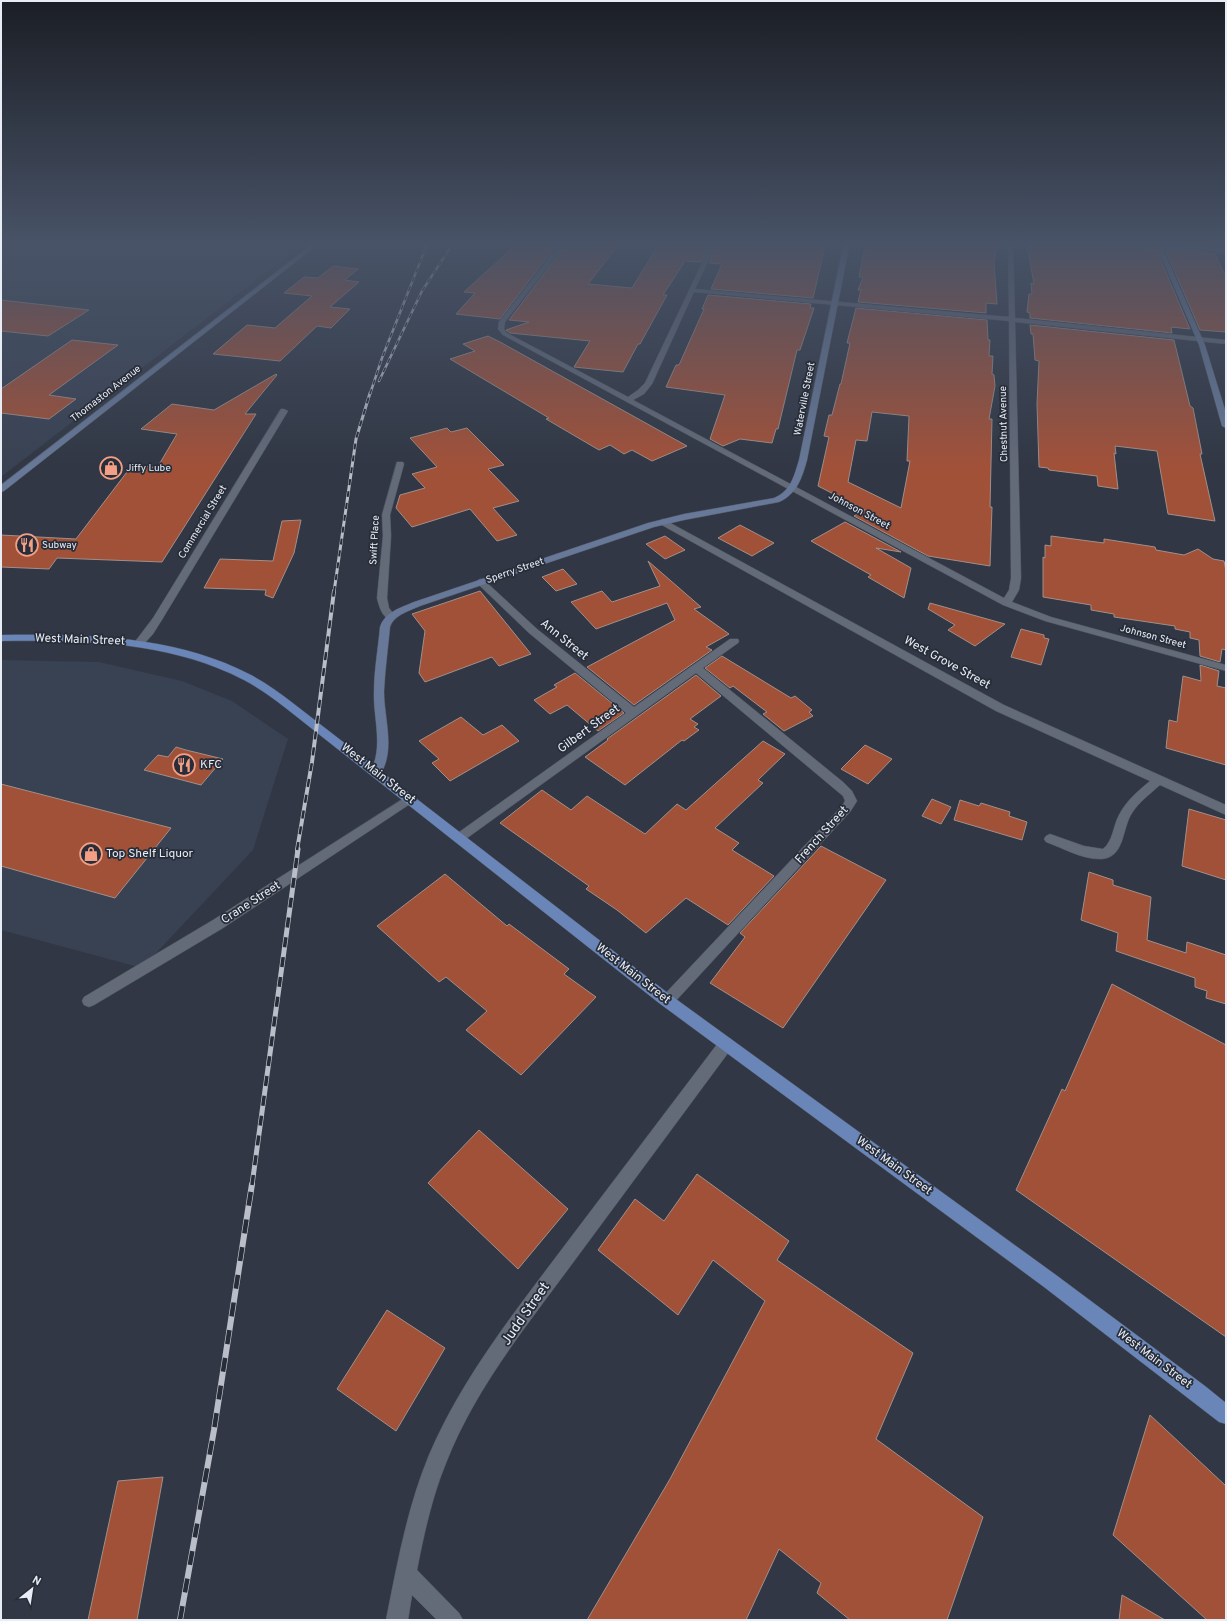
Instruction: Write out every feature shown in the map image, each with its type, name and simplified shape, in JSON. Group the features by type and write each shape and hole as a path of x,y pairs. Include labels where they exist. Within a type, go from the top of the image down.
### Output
{"main road":[{"name":"West Main Street","path":"1,638 89,638 139,643 199,658 223,666 249,678 272,693 376,772 667,1001 962,1215 1226,1415"}],"street":[{"name":"Thomaston Avenue","path":"1,489 221,318"},
{"name":"Johnson Street","path":"505,318 500,329 510,336 1006,603 1048,619 1226,668"},
{"path":"628,400 641,392 648,384 678,318"},
{"name":"Waterville Street","path":"793,488 803,460 831,318"},
{"path":"998,318 1226,342"},
{"path":"1190,318 1206,358 1226,426"},
{"name":"Chestnut Avenue","path":"1006,603 1014,590 1016,578 1013,319"},
{"name":"Commercial Street","path":"139,643 149,632 158,618 284,411"},
{"name":"Swift Place","path":"391,617 384,608 382,598 387,536 386,515 400,464"},
{"name":"Sperry Street","path":"391,617 404,609 417,604 664,522 776,500 788,494 793,488"},
{"name":"West Grove Street","path":"664,522 1000,708 1226,810"},
{"name":"Ann Street","path":"481,582 538,636 634,713"},
{"path":"376,772 380,766 383,752 380,692 383,634 387,621 391,617"},
{"name":"Gilbert Street","path":"459,838 734,641"},
{"name":"French Street","path":"667,1001 841,815 851,801 848,794 838,785 696,668"},
{"path":"1050,839 1094,853 1108,852 1114,845 1123,820 1130,807 1159,780"},
{"name":"Crane Street","path":"89,1001 218,924 409,799"},
{"name":"Judd Street","path":"397,1620 405,1573 419,1514 443,1447 462,1410 492,1361 532,1305 726,1044"},
{"path":"405,1573 452,1620"}],"shaded area":[{"path":"1,318 207,318 1,477"},
{"path":"1,660 99,662 182,681 232,701 288,739 253,850 142,968 1,930"}],"building":[{"path":"1,318 77,318 48,336 1,331"},
{"path":"287,318 341,318 331,328 317,326 280,361 213,354 247,325 275,328"},
{"path":"511,318 655,318 623,372 574,367 590,341 510,333 506,330 529,322 509,320"},
{"path":"700,318 811,318 800,350 797,350 778,429 776,429 772,443 740,439 723,446 710,439 725,395 666,387 676,365 679,365"},
{"path":"854,318 961,318 987,320 988,340 990,340 989,356 993,356 992,374 994,375 995,386 989,419 992,419 990,566 928,556 854,516 865,510 818,486 829,437 824,436 829,415 832,415 841,384 850,343 847,343","holes":["872,412 909,416 907,461 910,461 901,508 848,482 856,440 867,441"]},
{"path":"1030,318 1185,318 1190,329 1171,327 1172,333"},
{"path":"1195,318 1226,318 1226,332 1200,330"},
{"path":"1030,325 1174,340 1190,406 1193,408 1202,454 1200,454 1215,521 1168,514 1157,451 1115,446 1116,454 1114,453 1118,489 1098,486 1097,476 1049,470 1048,468 1039,467 1037,404 1039,361 1035,360 1033,334 1031,334"},
{"path":"488,336 687,446 652,461 632,450 624,454 610,445 599,450 546,419 549,418 450,359 475,351 463,344"},
{"path":"72,340 118,345 49,395 76,399 49,419 1,413 1,389"},
{"path":"276,374 277,375 245,414 256,414 162,562 57,558 49,569 1,567 1,535 76,539 133,464 157,468 177,434 141,429 172,404 214,410"},
{"path":"447,428 451,432 467,428 504,465 488,469 519,501 493,508 517,535 497,541 470,509 412,527 396,508 400,495 425,488 412,474 437,467 410,438"},
{"path":"301,520 294,553 273,598 265,595 266,590 204,588 220,559 273,561 282,521"},
{"path":"845,522 901,552 876,548 911,568 904,598 868,577 871,575 811,541"},
{"path":"740,525 774,543 752,556 718,538"},
{"path":"665,536 685,550 665,559 646,544"},
{"path":"1051,536 1104,543 1104,539 1155,547 1156,550 1184,555 1198,549 1213,559 1224,561 1226,571 1226,650 1222,649 1220,662 1200,656 1199,640 1190,638 1190,632 1175,629 1175,626 1114,617 1114,614 1091,610 1091,605 1043,597 1043,557 1045,558 1045,545 1051,546"},
{"path":"648,561 701,607 694,609 729,634 706,647 712,650 634,705 587,667 675,620 667,603 596,629 571,602 602,591 612,602 660,586"},
{"path":"563,569 577,584 556,591 542,577"},
{"path":"480,591 531,654 499,666 492,657 425,682 419,673 425,631 412,614"},
{"path":"930,603 1005,624 975,646 948,630 955,625 928,609"},
{"path":"1021,629 1044,635 1044,638 1049,639 1041,665 1011,657"},
{"path":"722,656 791,698 795,696 812,710 809,712 813,716 784,731 763,714 767,712 733,686 730,688 705,668"},
{"path":"1200,665 1219,671 1217,686 1226,688 1226,765 1166,748 1169,720 1177,722 1183,676 1201,681"},
{"path":"575,673 624,713 598,731 567,705 550,714 534,700 557,687 554,685"},
{"path":"696,675 721,696 690,719 698,724 694,727 699,730 684,741 682,740 625,785 585,757 608,740 607,739"},
{"path":"461,717 483,735 502,725 519,741 450,781 432,763 439,759 419,741"},
{"path":"763,741 785,754 758,780 763,783 715,828 739,843 732,850 774,876 728,925 686,898 646,933 617,910 586,889 589,886 500,823 542,790 571,810 587,796 645,834 677,804 686,810"},
{"path":"865,745 892,759 868,784 841,769"},
{"name":"KFC","path":"176,747 223,759 201,785 144,770 158,755 168,757"},
{"path":"1,784 171,828 115,898 1,866"},
{"path":"932,799 951,807 941,824 922,816"},
{"path":"960,800 979,806 981,803 1010,812 1009,816 1027,822 1022,840 954,820"},
{"path":"1189,809 1226,820 1226,880 1182,866"},
{"path":"821,846 886,880 783,1028 710,983 745,937 740,933"},
{"path":"1089,872 1113,880 1113,885 1151,897 1147,940 1186,953 1187,942 1226,955 1226,1004 1206,998 1207,991 1195,987 1195,978 1116,951 1118,933 1081,920"},
{"path":"445,874 507,926 509,924 569,969 564,974 596,997 521,1075 466,1030 487,1011 446,977 439,982 377,926"},
{"path":"1112,984 1226,1045 1226,1337 1016,1190 1062,1089 1065,1091"},
{"path":"479,1130 568,1209 518,1269 428,1183"},
{"path":"697,1174 789,1241 777,1260 913,1353 876,1439 983,1517 947,1620 850,1620 817,1593 821,1583 779,1549 746,1620 587,1620 670,1479 765,1301 713,1260 678,1315 598,1250 635,1199 664,1221"},
{"path":"387,1310 445,1348 396,1431 337,1389"},
{"path":"1150,1415 1226,1486 1226,1620 1207,1620 1113,1535"},
{"path":"163,1477 137,1620 88,1620 118,1481"},
{"path":"1122,1595 1165,1620 1119,1620"}],"railway":[{"path":"370,394 398,318"},
{"path":"379,381 409,318"},
{"path":"334,592 356,439 370,393"},
{"path":"297,850 312,762 334,591"},
{"path":"252,1185 298,849"},
{"path":"180,1620 214,1430 252,1184"}],"place":[{"name":"Jiffy Lube","path":"111,468"},
{"name":"Subway","path":"27,545"},
{"name":"KFC","path":"184,765"},
{"name":"Top Shelf Liquor","path":"91,854"}]}
